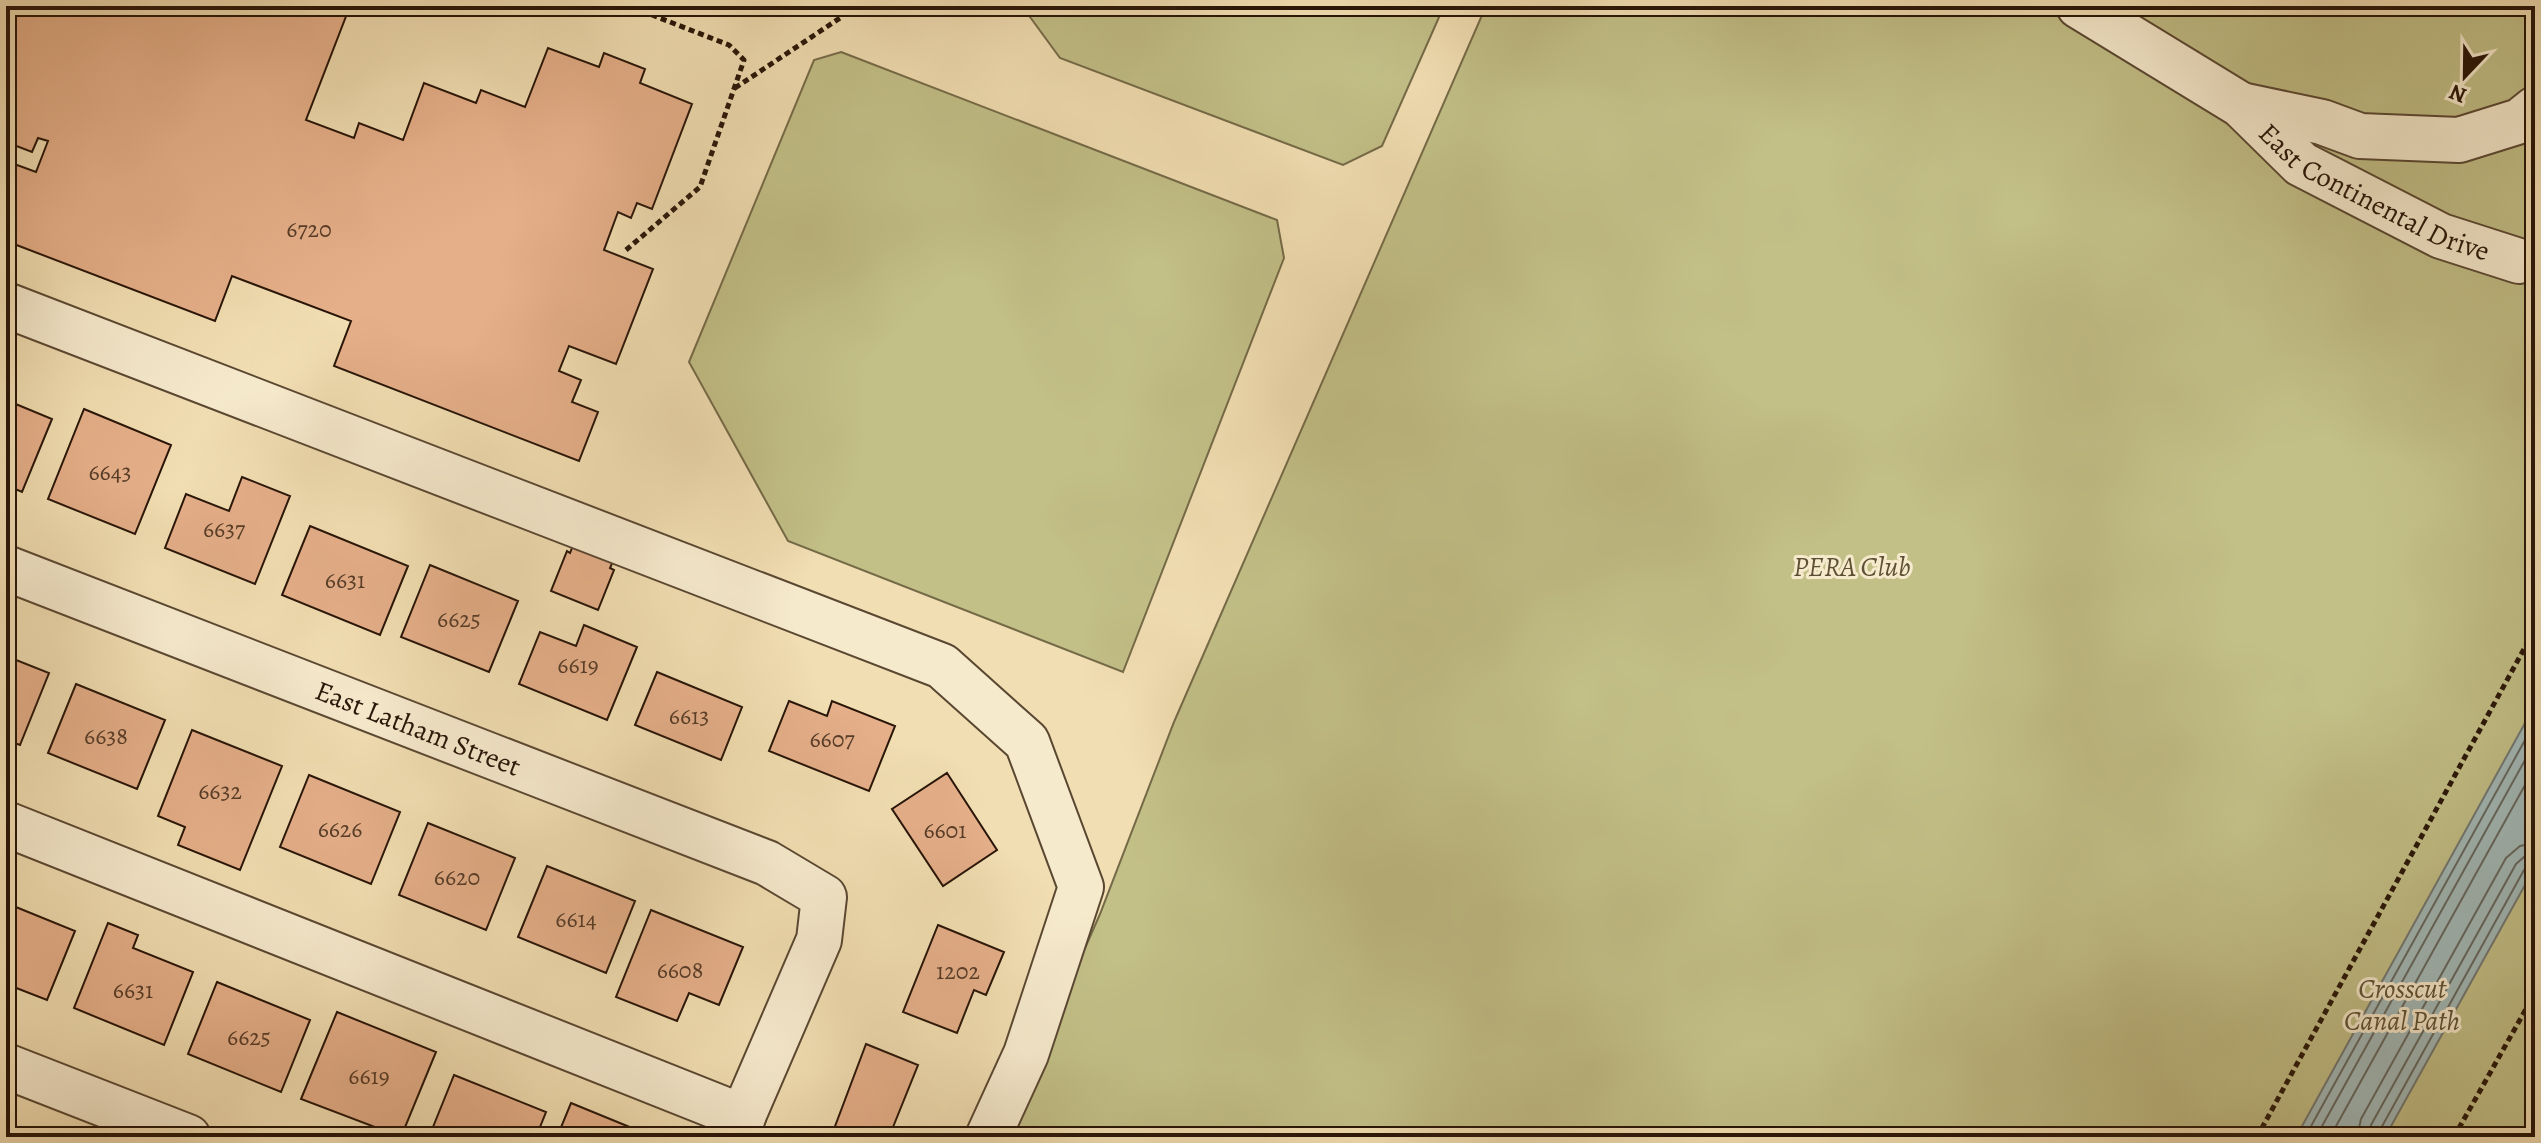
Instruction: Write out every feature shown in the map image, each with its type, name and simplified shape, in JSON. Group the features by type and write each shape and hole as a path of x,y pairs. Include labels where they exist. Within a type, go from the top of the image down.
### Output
{"street":[{"name":"East Continental Drive","path":"2079,6 2241,105 2301,164 2441,236 2519,261"},
{"name":"East Continental Drive","path":"2241,105 2322,122 2360,136 2459,140 2520,121 2535,109"},
{"path":"6,305 942,666 1027,742 1081,887 1026,1054 988,1137"},
{"name":"East Latham Street","path":"6,568 767,863 824,897 819,940 739,1127"},
{"path":"6,824 739,1127"},
{"path":"6,1066 188,1137"}],"path":[{"path":"626,250 700,187 744,60 729,45 629,6"},
{"path":"734,88 843,16 846,6"},
{"path":"2257,1137 2535,629"},
{"path":"2454,1137 2535,993"}],"green space":[{"path":"1022,6 1444,6 1382,146 1343,165 1060,58"},
{"name":"PERA Club","path":"1486,6 2535,6 2535,1137 1002,1137 1100,914 1174,722"},
{"path":"841,52 1277,220 1284,258 1123,672 788,541 689,362 814,60"}],"water":[{"path":"2535,705 2535,867 2385,1137 2296,1137"}],"building":[{"path":"6,6 350,6 306,120 354,138 359,123 403,140 424,83 476,103 481,90 525,107 548,48 599,67 604,53 645,69 640,83 692,104 652,209 637,203 631,218 618,212 604,250 653,269 616,364 569,346 559,371 581,380 572,402 598,412 579,461 334,366 351,321 232,276 215,321 6,241 6,161 36,172 48,141 38,138 32,152 6,142"},
{"path":"6,400 52,419 22,492 6,485"},
{"path":"84,409 171,445 135,534 48,499"},
{"path":"242,477 290,496 255,584 165,548 186,494 229,511"},
{"path":"310,526 408,566 380,635 282,595"},
{"path":"574,543 614,559 610,568 614,570 598,610 551,591 567,551 570,553"},
{"path":"430,565 518,601 489,672 401,637"},
{"path":"584,625 637,647 607,720 519,684 540,632 576,646"},
{"path":"6,656 49,673 20,745 6,740"},
{"path":"657,672 742,707 721,760 635,725"},
{"path":"76,684 165,720 137,789 48,753"},
{"path":"789,701 827,716 832,701 895,726 869,791 769,751"},
{"path":"192,730 282,766 240,870 178,845 185,827 158,816"},
{"path":"947,773 997,850 943,886 892,809"},
{"path":"309,775 400,812 371,884 280,847"},
{"path":"428,823 515,858 486,930 399,895"},
{"path":"547,866 635,901 606,973 518,937"},
{"path":"6,903 75,931 47,1000 6,984"},
{"path":"651,910 743,947 719,1005 689,993 677,1021 616,997"},
{"path":"108,923 138,935 133,948 193,972 164,1045 74,1008"},
{"path":"938,925 1004,952 986,995 974,990 957,1033 903,1012"},
{"path":"217,982 310,1020 281,1092 188,1054"},
{"path":"337,1012 436,1052 401,1137 301,1099"},
{"path":"866,1044 918,1065 889,1137 831,1137"},
{"path":"454,1075 546,1112 536,1137 429,1137"},
{"path":"571,1103 654,1137 557,1137"}],"park label":[{"name":"Crosscut Canal Path","path":"2402,1004"}]}
